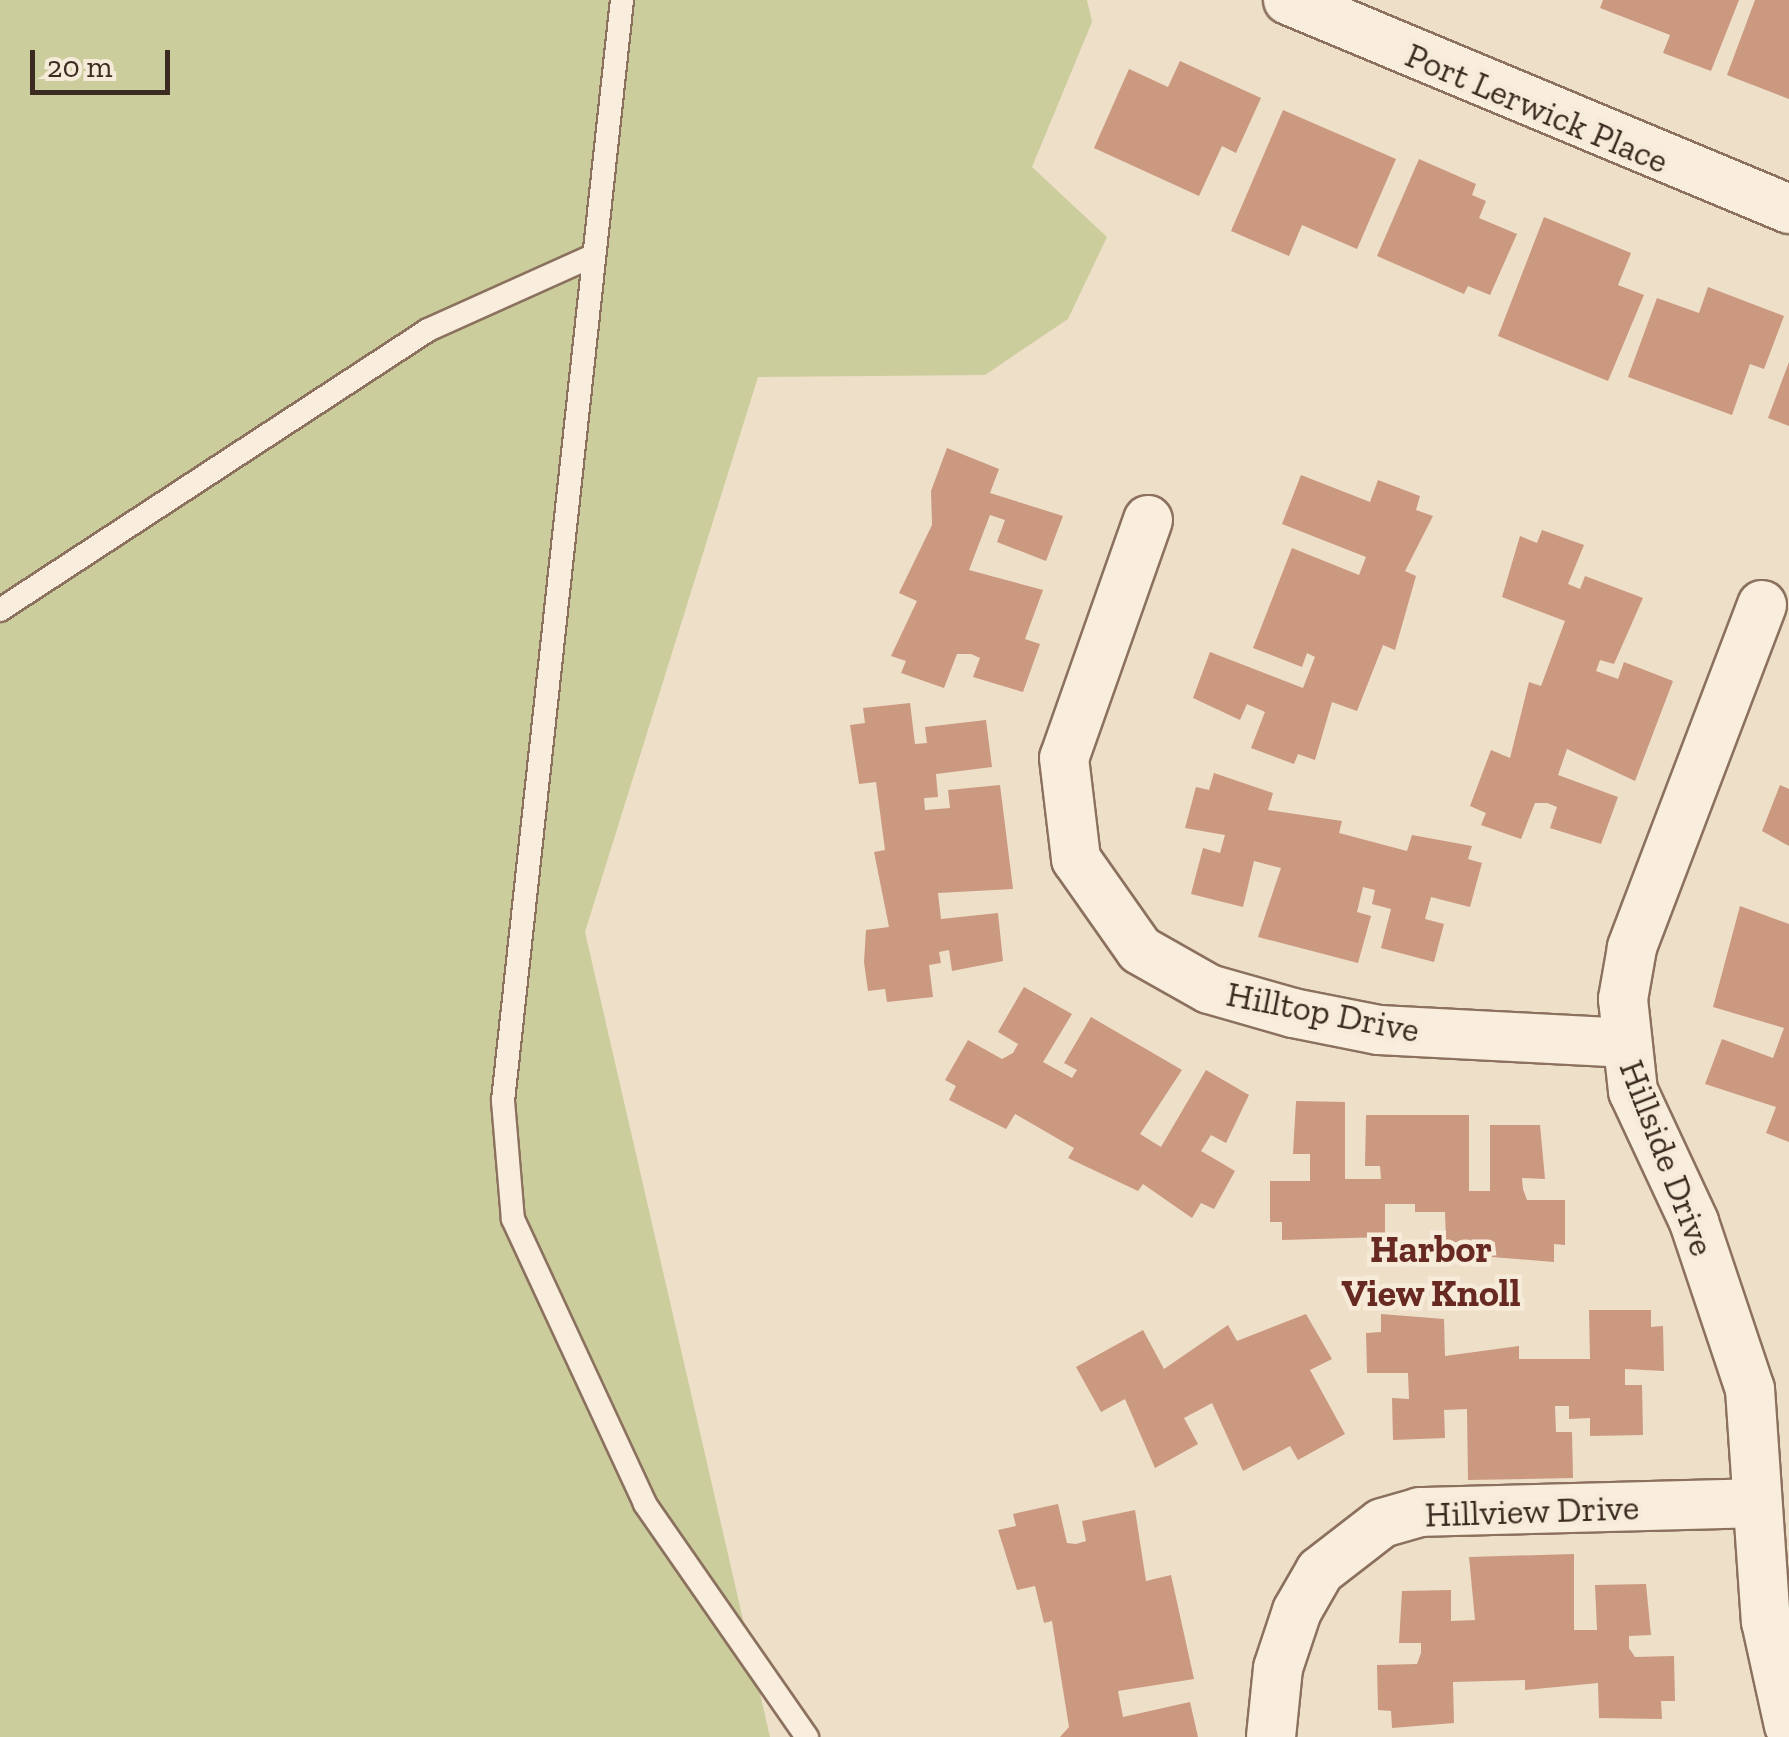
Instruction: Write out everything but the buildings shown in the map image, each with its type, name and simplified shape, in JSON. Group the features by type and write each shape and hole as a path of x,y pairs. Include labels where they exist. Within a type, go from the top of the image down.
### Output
{"street":[{"name":"Port Lerwick Place","path":"1288,0 1789,210"},
{"name":"Hilltop Drive","path":"1148,520 1064,758 1076,859 1140,950 1209,989 1293,1014 1378,1030 1624,1043"},
{"name":"Hillside Drive","path":"1762,604 1632,948 1624,1043 1633,1091 1694,1222 1750,1389 1766,1621 1789,1726"},
{"name":"Hillview Drive","path":"1270,1737 1278,1668 1297,1610 1320,1570 1382,1523 1420,1512 1757,1503"}],"lane":[{"path":"622,0 504,1102 513,1219 645,1504 807,1737"},
{"path":"0,610 428,330 593,256"}],"green space":[{"path":"0,0 1087,0 1092,22 1032,167 1107,237 1068,319 985,375 758,377 585,932 770,1737 0,1737"}],"district":[{"name":"Harbor View Knoll","path":"1431,1272"}]}
